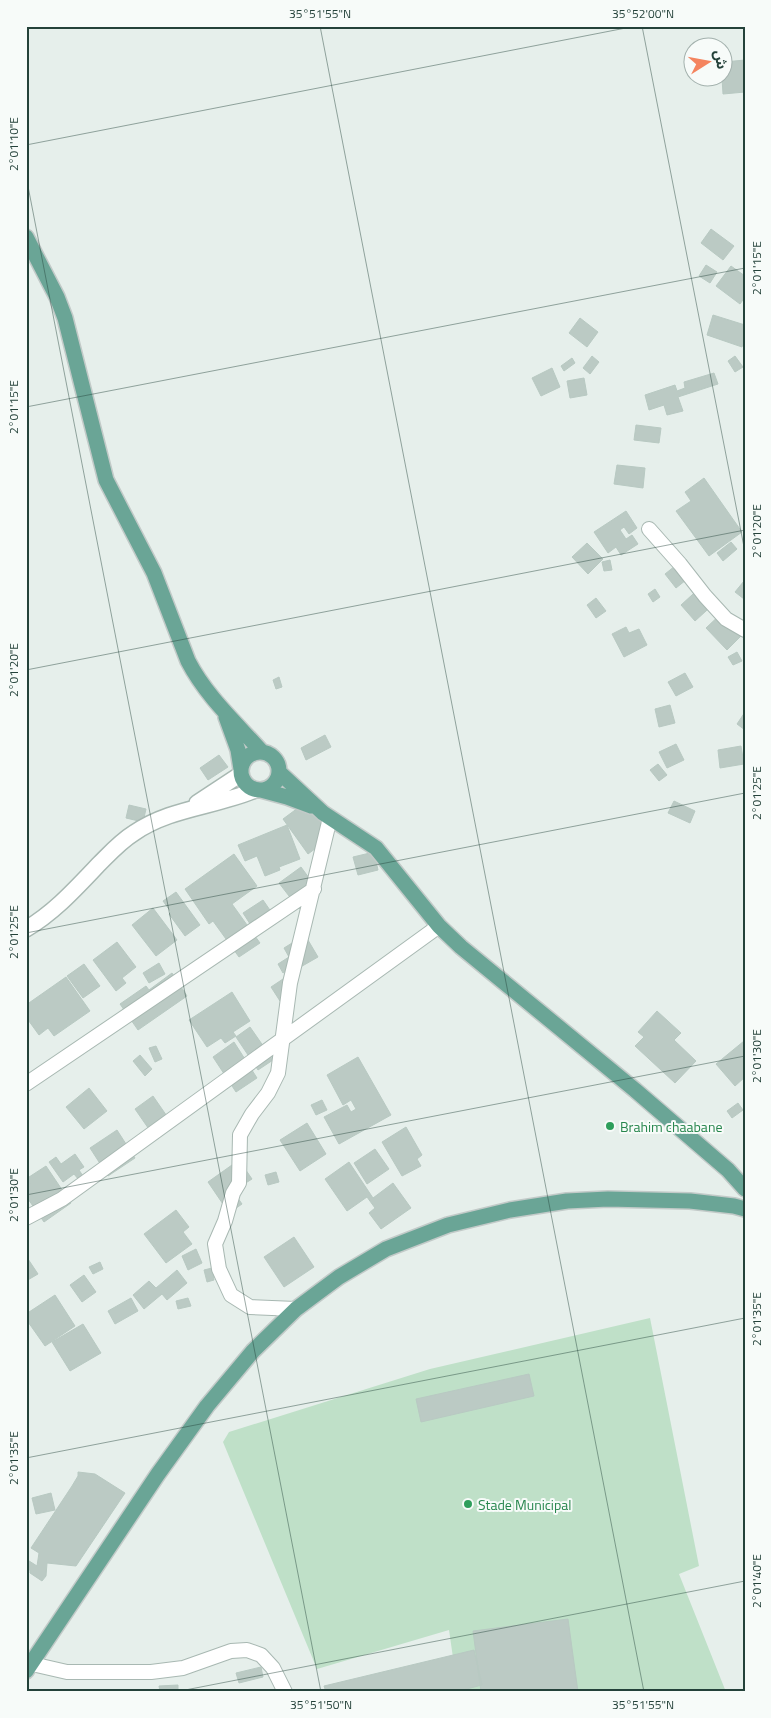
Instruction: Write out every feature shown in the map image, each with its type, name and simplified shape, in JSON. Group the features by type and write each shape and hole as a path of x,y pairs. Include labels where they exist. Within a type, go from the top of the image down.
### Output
{"main road":[{"path":"26,237 57,297 65,318 106,480 154,573 191,667 201,683 262,752"},
{"path":"223,708 238,750 241,771 246,784 258,790 287,797 317,808"},
{"path":"241,771 248,756 255,753 269,754 275,759 279,765 280,773 278,780 267,789 258,790"},
{"path":"280,773 317,808 376,848 439,926 460,947 635,1090 728,1170 745,1189"},
{"path":"29,1668 158,1474 206,1406 253,1351 296,1310 339,1277 386,1249 448,1225 510,1210 567,1202 608,1199 690,1201 745,1209"}],"street":[{"path":"649,529 726,619 745,630"},
{"path":"188,809 241,771"},
{"path":"26,929 42,920 59,906 112,850 132,833 155,820 258,790"},
{"path":"296,1310 250,1307 231,1295 219,1269 216,1244 233,1193 239,1183 240,1135 252,1114 268,1093 278,1072 290,983 330,818"},
{"path":"26,1084 314,889"},
{"path":"26,1218 62,1199 439,926"},
{"path":"29,1668 67,1672 151,1672 183,1668 231,1651 247,1650 261,1656 273,1668 285,1692"}],"green space":[{"name":"Stade Municipal","path":"650,1318 699,1566 679,1574 726,1692 458,1692 449,1630 317,1669 223,1442 229,1432 430,1369"}],"building":[{"path":"745,60 745,92 723,94 723,88 734,88 734,61"},
{"path":"711,229 734,246 723,260 701,243"},
{"path":"706,265 717,272 710,283 699,276"},
{"path":"731,266 745,276 745,297 740,304 716,286"},
{"path":"713,315 745,325 745,339 742,347 707,335"},
{"path":"580,318 598,332 587,347 569,333"},
{"path":"592,356 599,362 590,374 583,368"},
{"path":"735,356 743,367 735,372 728,361"},
{"path":"572,358 575,363 564,371 561,366"},
{"path":"552,368 560,387 541,396 532,378"},
{"path":"714,373 718,384 678,397 683,411 667,415 664,405 649,410 645,395 675,385 677,391 685,388 684,382"},
{"path":"584,378 587,395 570,398 567,381"},
{"path":"636,425 661,428 659,443 634,440"},
{"path":"617,465 645,468 643,488 614,484"},
{"path":"704,478 742,532 709,556 676,511 691,501 685,492"},
{"path":"626,511 637,528 629,534 624,527 620,530 626,539 632,535 638,544 621,555 616,547 608,553 594,532"},
{"path":"731,542 737,549 723,561 717,553"},
{"path":"587,543 603,559 588,574 572,557"},
{"path":"610,560 612,570 604,571 602,562"},
{"path":"680,562 691,576 676,588 665,574"},
{"path":"745,581 744,599 735,592"},
{"path":"703,585 717,601 695,621 681,605"},
{"path":"655,589 660,597 653,602 648,594"},
{"path":"596,598 606,611 596,618 587,605"},
{"path":"724,611 744,633 727,650 706,628"},
{"path":"626,627 629,633 639,629 647,645 624,657 612,634"},
{"path":"737,652 742,661 733,665 728,657"},
{"path":"685,673 693,687 676,696 668,682"},
{"path":"279,677 282,687 276,689 273,680"},
{"path":"670,705 675,723 659,727 655,709"},
{"path":"745,712 745,730 737,724"},
{"path":"325,735 331,747 306,760 301,748"},
{"path":"676,744 684,760 667,768 659,752"},
{"path":"741,746 744,764 720,768 718,750"},
{"path":"219,755 228,767 208,780 200,768"},
{"path":"658,764 667,775 659,781 650,770"},
{"path":"674,801 695,811 690,823 668,813"},
{"path":"306,802 331,837 308,854 283,819"},
{"path":"129,805 146,809 143,822 126,818"},
{"path":"287,825 300,859 279,867 280,870 265,876 257,856 245,861 238,845"},
{"path":"374,852 378,870 358,875 353,857"},
{"path":"234,854 257,886 232,904 260,943 239,957 213,921 209,924 185,889"},
{"path":"301,867 320,893 299,909 279,883"},
{"path":"176,892 200,925 185,936 169,914 171,912 163,901"},
{"path":"263,900 274,916 254,930 243,913"},
{"path":"153,908 177,940 156,956 132,925"},
{"path":"305,935 318,957 297,969 295,965 283,973 278,964 289,957 284,948"},
{"path":"117,942 136,967 122,978 126,983 116,991 93,960"},
{"path":"159,963 165,974 149,983 143,973"},
{"path":"84,964 100,986 83,998 67,976"},
{"path":"172,973 187,996 138,1030 120,1004 146,986 149,990"},
{"path":"66,977 90,1011 54,1036 48,1028 39,1035 26,1017 26,1005"},
{"path":"283,979 293,992 280,1001 271,987"},
{"path":"232,992 250,1021 233,1032 236,1036 225,1043 221,1038 207,1047 189,1020"},
{"path":"657,1011 681,1033 674,1040 696,1061 675,1083 635,1046 644,1037 638,1032"},
{"path":"250,1027 273,1060 258,1070 236,1037"},
{"path":"744,1041 745,1077 735,1086 716,1064"},
{"path":"234,1042 257,1078 236,1092 213,1057"},
{"path":"156,1046 162,1059 155,1062 149,1048"},
{"path":"140,1055 152,1069 145,1076 133,1061"},
{"path":"358,1057 391,1115 339,1144 324,1117 347,1105 351,1112 356,1109 351,1100 343,1105 327,1075"},
{"path":"89,1088 107,1111 84,1129 66,1107"},
{"path":"153,1096 171,1122 153,1135 135,1109"},
{"path":"322,1100 327,1110 316,1115 311,1105"},
{"path":"738,1103 743,1110 732,1118 727,1111"},
{"path":"307,1123 326,1154 300,1171 280,1140"},
{"path":"406,1127 422,1155 417,1159 421,1166 402,1176 382,1142"},
{"path":"117,1130 135,1158 108,1176 90,1148"},
{"path":"375,1149 389,1169 367,1184 354,1163"},
{"path":"75,1154 84,1167 79,1170 83,1176 79,1180 74,1174 63,1182 49,1162 56,1157 61,1164"},
{"path":"239,1160 252,1179 233,1191 242,1204 229,1213 208,1182"},
{"path":"349,1162 373,1198 393,1183 411,1208 381,1229 369,1213 375,1208 367,1197 347,1211 325,1179"},
{"path":"46,1166 71,1203 44,1222 26,1196 26,1187 30,1184 26,1179"},
{"path":"276,1172 279,1182 268,1185 265,1175"},
{"path":"176,1210 189,1227 183,1232 192,1244 166,1263 144,1234"},
{"path":"294,1237 314,1267 284,1287 264,1257"},
{"path":"196,1249 202,1263 188,1270 182,1256"},
{"path":"26,1256 38,1274 26,1281"},
{"path":"100,1262 103,1269 93,1274 89,1267"},
{"path":"212,1268 214,1280 207,1282 204,1270"},
{"path":"177,1270 187,1283 167,1300 162,1294 144,1309 133,1295 149,1281 156,1288"},
{"path":"84,1275 96,1292 82,1302 70,1285"},
{"path":"55,1295 75,1326 45,1346 26,1319 26,1314"},
{"path":"131,1298 138,1311 115,1324 108,1311"},
{"path":"188,1298 191,1306 178,1309 176,1301"},
{"path":"83,1324 101,1353 70,1371 52,1342"},
{"path":"529,1374 534,1396 421,1422 416,1399"},
{"path":"78,1472 95,1474 125,1493 76,1566 47,1563 46,1576 42,1581 30,1573 30,1570 26,1569 26,1559 37,1566 39,1553 31,1548 72,1486 78,1476"},
{"path":"51,1493 55,1510 36,1514 32,1498"},
{"path":"568,1619 578,1692 481,1692 473,1631"},
{"path":"474,1650 482,1685 455,1692 326,1692 324,1686"},
{"path":"261,1667 263,1677 239,1683 236,1673"},
{"path":"178,1685 178,1692 160,1692 159,1686"}],"place":[{"name":"Brahim chaabane","path":"610,1126"},
{"name":"Stade Municipal","path":"468,1504"}]}
